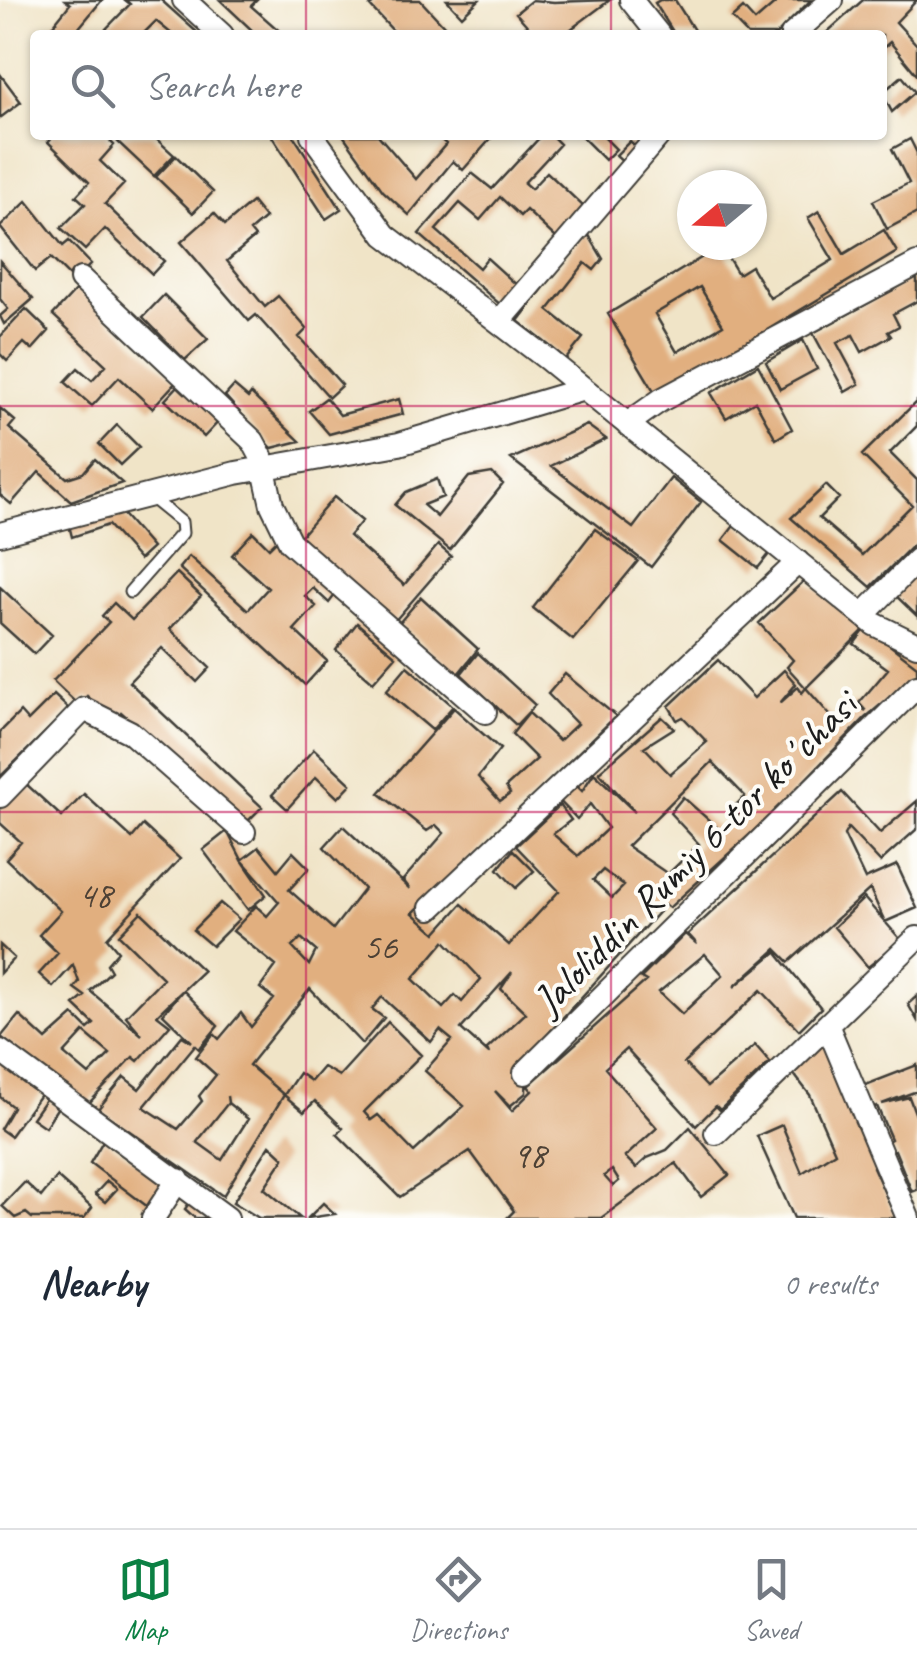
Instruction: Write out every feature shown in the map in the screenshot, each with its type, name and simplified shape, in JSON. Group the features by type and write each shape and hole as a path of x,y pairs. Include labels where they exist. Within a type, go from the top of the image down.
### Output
{"street":[{"path":"184,0 217,30"},
{"path":"631,0 655,30"},
{"path":"798,30 832,0"},
{"path":"316,140 385,235 584,389 863,615 917,646"},
{"path":"499,322 655,140"},
{"path":"627,424 661,400 917,264"},
{"path":"82,279 253,442 265,470 272,505 290,542 484,712"},
{"path":"0,534 149,496 399,444 584,389"},
{"path":"863,615 917,560"},
{"path":"430,908 798,562"},
{"name":"Jaloliddin Rumiy 6-tor koʼchasi","path":"525,1073 917,686"},
{"path":"0,796 84,709 130,732 244,832"},
{"path":"716,1132 917,938"},
{"path":"828,1028 909,1205"},
{"path":"0,1050 226,1218"},
{"path":"153,1218 178,1180"}],"lane":[{"path":"130,592 182,533 181,522 149,496"}],"building":[{"path":"65,0 102,0 77,30 49,30 70,4"},
{"path":"125,0 161,0 194,30 167,30 156,21 147,30 106,29 130,4"},
{"path":"220,0 257,0 251,6 278,30 252,30"},
{"path":"377,0 420,0 446,28 392,30 370,6"},
{"path":"447,0 479,0 462,16"},
{"path":"532,0 610,0 570,30 531,30 516,13"},
{"path":"675,0 694,30 672,30 655,3"},
{"path":"779,0 811,0 781,30 743,30 732,18 743,8 755,21"},
{"path":"863,0 917,0 896,22 917,45 917,75 890,42 887,45 887,30 830,30"},
{"path":"0,74 21,102 0,118"},
{"path":"902,76 915,92 892,112 887,89"},
{"path":"910,139 917,153 917,213 887,229 873,201 909,183 892,149"},
{"path":"109,140 114,145 100,161 124,184 105,204 164,261 152,274 105,229 85,250 61,228 85,204 76,196 89,182 48,142"},
{"path":"158,140 174,155 154,176 118,142"},
{"path":"274,140 296,140 341,209 326,219"},
{"path":"347,140 382,140 416,179 446,144 442,140 490,140 463,170 453,161 409,215 383,191"},
{"path":"537,140 556,140 560,144 524,183 531,189 547,172 584,207 556,238 526,210 520,216 500,197 480,220 460,203 436,230 479,268 487,258 519,287 502,306 419,234 472,173 492,189"},
{"path":"585,140 607,140 616,149 605,160"},
{"path":"630,141 638,149 625,163 616,155"},
{"path":"176,156 213,192 193,213 156,177"},
{"path":"27,201 63,246 69,241 91,264 74,281 51,258 35,271 0,227"},
{"path":"252,202 265,218 250,231 255,237 227,261 265,307 278,296 307,329 299,337 342,385 329,397 256,315 249,321 181,242 214,213 225,225"},
{"path":"819,211 844,254 884,230 897,252 657,396 608,314 698,260 730,260 738,274 751,266 770,298 833,260 808,218","holes":["700,287 723,325 677,352 655,314"]},
{"path":"587,232 603,259 594,270 585,263 548,310 583,338 566,359 518,321"},
{"path":"0,261 33,299 4,324 0,316 8,309 0,299"},
{"path":"917,277 917,301 893,314 899,326 888,332 891,336 862,352 853,335 837,343 859,384 845,392 813,333"},
{"path":"77,289 177,381 152,408 119,377 92,406 65,382 78,368 92,380 106,365 53,315"},
{"path":"164,295 208,339 185,360 143,317"},
{"path":"26,309 49,331 32,350 24,343 7,361 0,354 0,337"},
{"path":"803,340 817,369 780,389 766,362"},
{"path":"758,365 792,429 776,439 755,401 726,418 711,393"},
{"path":"180,384 220,420 204,437 165,400"},
{"path":"234,386 248,398 251,394 300,441 272,448 225,396"},
{"path":"326,398 340,415 399,399 403,414 329,434 309,411"},
{"path":"917,401 917,426 890,453 917,480 917,541 871,587 791,518 826,485 839,498 819,518 862,555 912,505 862,455"},
{"path":"0,408 15,421 9,428 67,478 83,473 95,459 122,483 71,501 39,472 11,504 0,495"},
{"path":"117,425 139,447 120,465 99,444"},
{"path":"587,425 606,439 551,466 633,528 671,478 701,502 651,567 511,459"},
{"path":"492,473 503,484 450,550 395,505 406,492 437,479 443,497 423,505 437,517 469,477"},
{"path":"334,497 362,521 349,536 404,585 438,545 451,556 393,623 297,540"},
{"path":"119,510 152,548 139,560 108,525 72,537 69,525"},
{"path":"736,523 770,553 758,568 723,540"},
{"path":"595,529 638,561 573,640 533,608"},
{"path":"253,532 269,548 276,541 335,595 329,603 313,588 305,596 316,606 294,630 327,661 305,685 179,568 189,556 248,610 268,588 232,555"},
{"path":"917,568 917,616 893,593"},
{"path":"177,573 201,596 170,629 210,668 197,682 162,648 129,682 262,807 246,823 121,712 113,720 87,696 78,705 53,681 109,622 102,616 114,603 132,620"},
{"path":"805,580 867,627 806,688 787,667 793,660 759,623"},
{"path":"0,587 52,635 34,654 0,623"},
{"path":"421,597 478,649 458,674 399,623"},
{"path":"357,623 396,656 373,682 336,650"},
{"path":"867,627 917,666 917,674 865,718 768,818 669,908 665,905 527,1057 526,1093 510,1106 495,1091 512,1111 532,1091 528,1086 646,981 641,978 685,934 697,944 688,934 842,792 880,833 917,801 917,829 880,862 848,828 844,835 865,879 897,865 917,908 885,922 870,889 789,962 776,949 734,987 776,952 821,1008 799,1030 761,990 684,1063 707,1087 755,1045 770,1062 720,1110 716,1106 696,1126 626,1049 605,1068 657,1128 625,1157 636,1168 647,1158 667,1150 690,1127 729,1175 701,1197 676,1163 601,1218 507,1218 514,1211 470,1151 400,1197 337,1134 343,1128 315,1101 304,1112 284,1095 223,1196 98,1109 124,1077 139,1089 182,1036 192,1042 163,1014 183,990 218,1026 199,1049 195,1045 144,1107 178,1129 202,1101 199,1096 216,1075 196,1057 214,1034 219,1039 241,1013 251,1027 274,999 260,988 276,966 233,931 256,906 267,916 279,902 242,860 259,847 278,870 293,852 309,868 289,890 333,929 364,889 324,847 343,826 410,889 403,880 444,833 436,825 427,831 379,793 454,708 500,749 478,777 500,801 510,794 506,787 537,759 512,734 529,713 559,741 577,724 548,694 565,674 616,716 413,913 436,933 462,904 509,945 559,891 516,846 560,805 571,820 553,834 578,856 608,828 590,804 577,819 553,794 572,781 582,791 594,773 635,812 599,772 662,717 674,728 644,747 670,774 707,742 683,717 677,720 669,706 718,660 754,698 784,670 796,684 780,703 798,687 802,693 806,688 836,722 855,702 866,711 859,703 888,669 854,644","holes":["712,762 745,796 733,808 739,814 721,831 683,797 670,813 699,844 668,874 627,846","603,870 624,886 612,898 593,880","301,938 316,951 309,965 292,947","445,941 481,979 462,1002 455,995 443,1008 413,979","705,954 723,975 682,1014 659,992","512,972 501,989 526,1013 487,1049 489,1054 461,1029","310,989 362,1044 384,1018 372,1009 382,997 431,1042 440,1030 452,1040 425,1071 464,1106 414,1152 378,1115 371,1120 364,1112 421,1055 388,1022 339,1076 323,1067 311,1081 299,1073 284,1095 249,1065","228,1103 248,1119 222,1160 197,1142","612,1170 619,1181 613,1186 604,1176"]},
{"path":"478,653 535,705 516,725 461,674"},
{"path":"407,666 453,706 432,730 386,691"},
{"path":"54,695 69,709 0,777 0,732 20,712 28,721"},
{"path":"314,749 351,784 338,798 316,777 287,809 272,795"},
{"path":"24,782 62,817 84,794 132,838 143,825 180,859 107,938 118,951 107,964 111,971 90,991 142,1035 126,1016 163,978 119,935 141,912 203,971 157,1015 170,1025 138,1061 133,1057 88,1104 1,1037 19,1015 46,1040 74,1015 88,1029 94,1024 74,1005 85,996 74,988 79,982 73,965 53,987 39,974 58,953 39,935 61,911 6,859 21,842 0,823 0,808","holes":["84,1032 110,1054 89,1075 64,1054"]},
{"path":"227,831 266,895 248,910 203,850"},
{"path":"513,850 534,871 516,888 498,869"},
{"path":"864,898 901,940 868,967 834,927"},
{"path":"220,903 239,919 212,946 193,930"},
{"path":"0,945 14,958 0,973"},
{"path":"917,996 917,1020 908,1004"},
{"path":"823,1040 896,1218 794,1218 757,1136 782,1125 802,1173 835,1152 810,1095 789,1068"},
{"path":"0,1060 42,1092 10,1136 0,1129 13,1107 0,1097"},
{"path":"917,1065 917,1091 882,1104 909,1097 917,1118 917,1190 912,1192 895,1150 890,1152 886,1142 891,1139 877,1106 871,1108 863,1086"},
{"path":"46,1098 58,1107 45,1127 32,1118"},
{"path":"104,1139 168,1184 148,1207 90,1163"},
{"path":"270,1145 284,1158 264,1188 300,1218 259,1218 233,1202"},
{"path":"57,1177 92,1208 84,1218 32,1218 26,1213 15,1218 2,1206 25,1182 41,1197"},
{"path":"107,1181 117,1189 105,1202 95,1194"},
{"path":"192,1199 217,1218 195,1218 185,1209"},
{"path":"323,1203 335,1214 308,1218"}]}
